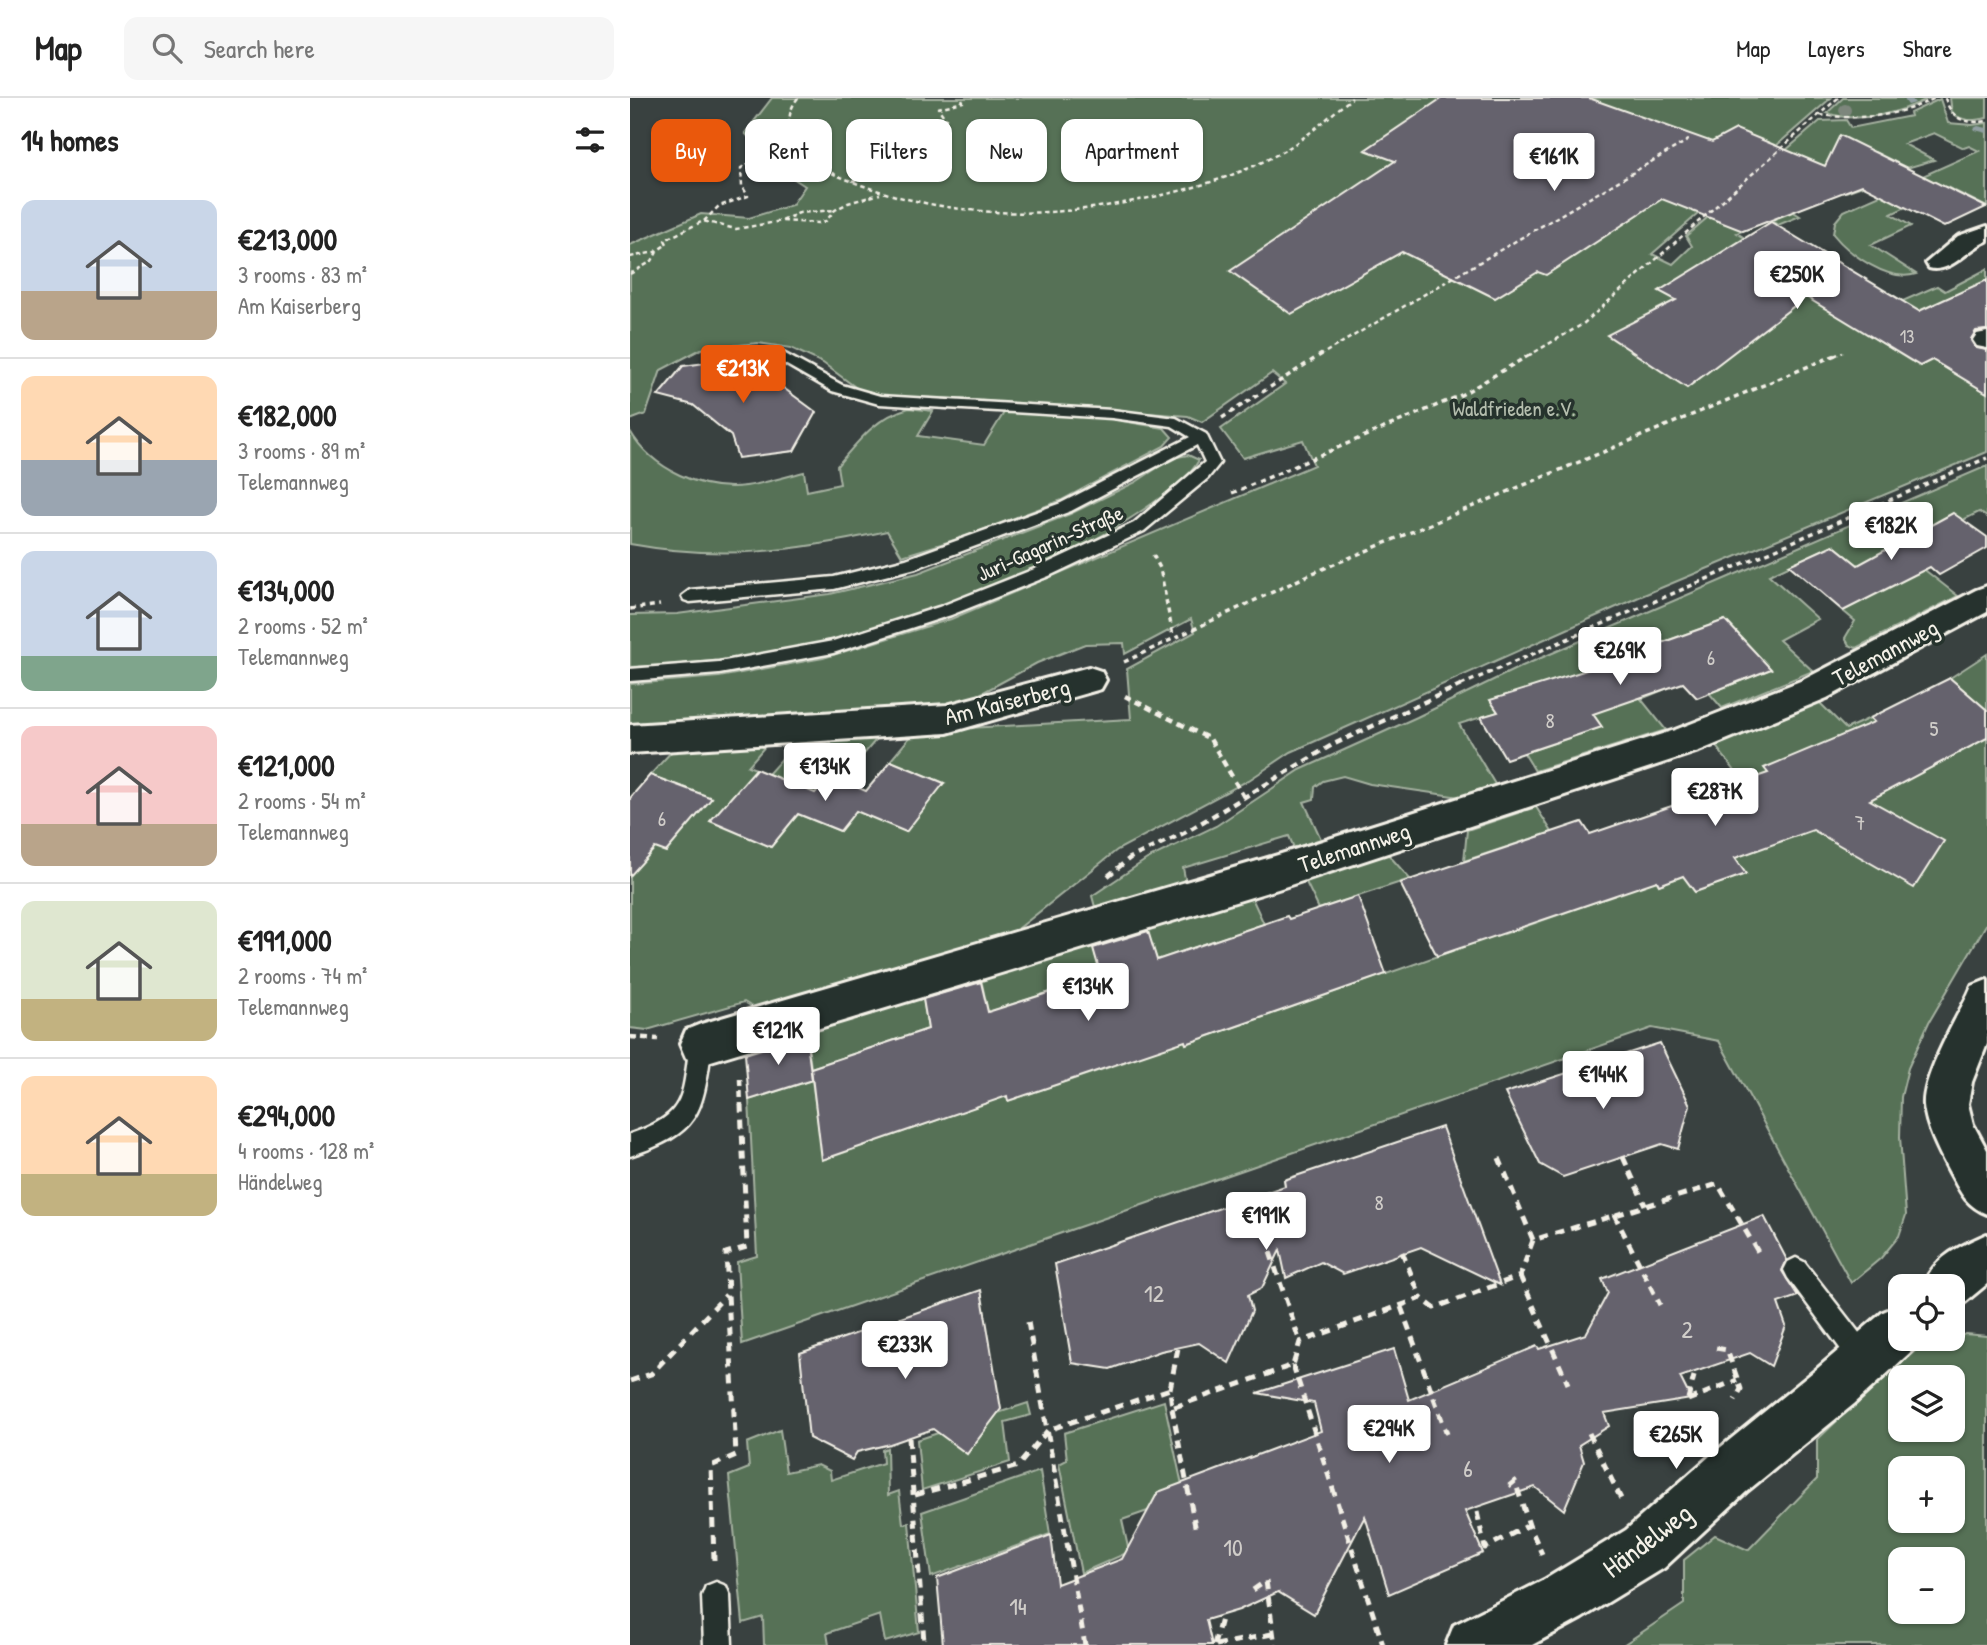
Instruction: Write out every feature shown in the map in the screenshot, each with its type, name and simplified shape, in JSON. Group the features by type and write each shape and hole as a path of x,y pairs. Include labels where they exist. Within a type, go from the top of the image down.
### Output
{"street":[{"path":"1938,263 1980,242"},
{"name":"Telemannweg","path":"719,1039 1265,876 1686,741 1815,689 1987,598"},
{"name":"Am Kaiserberg","path":"630,739 947,719 1089,680"},
{"path":"1987,999 1964,1045 1945,1102 1966,1160 1987,1191"},
{"path":"1961,1274 1987,1258"},
{"name":"Händelweg","path":"1474,1645 1563,1599 1644,1549 1728,1474 1883,1345"}],"lane":[{"path":"776,354 837,388 879,400 1125,416 1176,422 1201,437"},
{"path":"690,596 834,583 910,564 1066,507 1201,437"},
{"name":"Juri-Gagarin-Straße","path":"630,675 719,668 833,646 945,611 1043,572 1139,527 1203,475 1213,463 1201,437"},
{"path":"630,1144 655,1137 679,1124 691,1109 719,1039"},
{"path":"1796,1270 1883,1345"},
{"path":"716,1596 719,1645"}],"path":[{"path":"790,119 792,104 798,98"},
{"path":"947,119 938,108 959,104 963,102 961,98"},
{"path":"853,182 881,194 948,211 1080,209 1151,197 1226,175 1284,150 1352,98"},
{"path":"1230,494 1461,395 1583,324 1838,98"},
{"path":"1820,115 1848,118 1895,114 1912,110 1935,98"},
{"path":"1945,98 1948,112 1955,118 1969,123 1987,121"},
{"path":"1201,437 1211,425 1279,379 1692,138"},
{"path":"630,257 665,248 665,240 703,221 719,206 748,196 741,186 741,168 745,166"},
{"path":"782,221 786,216 799,212 814,214 835,210 881,194"},
{"path":"703,221 736,229 782,221 818,223 826,221 835,210"},
{"path":"630,274 652,261 657,252"},
{"path":"1089,680 1173,636 1420,527 1843,352"},
{"path":"1102,881 1130,858 1184,833 1332,745 1452,689 1987,458"},
{"path":"1139,527 1160,568 1173,636"},
{"path":"1089,680 1162,712 1210,739 1244,797"},
{"path":"716,1596 711,1466 736,1455 726,1253 747,1247 719,1039"},
{"path":"1623,1157 1644,1205"},
{"path":"1499,1158 1533,1240 1520,1276 1568,1384"},
{"path":"1533,1240 1718,1184 1762,1260"},
{"path":"1614,1214 1660,1305"},
{"path":"1270,1252 1300,1342 1293,1365 1383,1645"},
{"path":"1402,1252 1420,1298 1434,1308 1520,1276"},
{"path":"630,1381 651,1374 727,1295"},
{"path":"1300,1342 1420,1298"},
{"path":"1401,1306 1447,1434"},
{"path":"1028,1322 1085,1645"},
{"path":"1178,1348 1170,1389 1196,1531"},
{"path":"1172,1408 1293,1365"},
{"path":"1694,1376 1688,1400 1737,1380"},
{"path":"915,1495 1018,1466 1048,1430 1170,1389"},
{"path":"1589,1433 1644,1549"},
{"path":"909,1438 924,1642"},
{"path":"1509,1486 1515,1481 1529,1525 1563,1599"},
{"path":"1477,1512 1485,1548 1529,1525"},
{"path":"1253,1590 1266,1581 1275,1645"},
{"path":"1222,1615 1215,1645 1272,1634"}],"green space":[{"name":"Waldfrieden e.V.","path":"772,98 1831,98 1652,254 1673,264 1692,246 1686,236 1820,121 1846,120 1851,128 1911,116 1910,113 1940,99 1948,123 1987,123 1987,207 1947,187 1891,214 1911,226 1871,245 1916,274 1905,276 1882,271 1859,258 1833,234 1835,222 1844,211 1979,151 1969,146 1964,148 1934,133 1904,144 1934,160 1907,168 1875,152 1848,163 1879,180 1846,192 1816,174 1765,194 1800,216 1778,225 1770,220 1737,233 1856,309 1891,294 1903,301 1937,286 1945,291 1987,269 1987,329 1868,334 1911,361 1931,351 1941,365 1987,393 1987,452 1639,597 1291,752 1249,780 1117,850 1009,936 754,1008 744,1002 647,1030 630,1028 630,864 655,848 711,798 650,775 674,749 768,743 748,766 756,769 771,846 798,814 840,831 856,811 944,783 890,761 915,731 1131,719 1127,669 1195,632 1191,619 1125,654 1124,643 1085,644 1037,663 947,712 630,728 630,684 719,677 823,658 951,619 1314,465 1303,440 1243,458 1221,429 1285,384 1272,373 1202,422 1188,416 944,398 892,397 858,389 823,363 791,348 758,343 701,349 661,370 646,414 630,420 630,245 701,214 749,218 792,205 805,186 799,182 832,182 832,119 756,119"},
{"path":"1843,98 1929,98 1880,115 1853,117 1827,113"},
{"path":"1950,98 1987,98 1987,118 1969,120 1956,116 1952,113"},
{"path":"909,408 933,411 918,436 984,445 1005,411 1110,419 1164,428 1172,437 1164,446 1062,500 964,537 902,556 887,531 822,544 728,553 630,544 630,431 639,445 665,467 696,481 729,487 746,486 804,472 807,491 840,484 837,466 853,447 878,423"},
{"path":"1188,455 1199,460 1190,473 1179,484 1116,528 1034,570 947,605 815,644 769,654 630,667 630,615 677,614 830,594 918,573 1070,514 1136,482 1172,458"},
{"path":"1987,466 1987,517 1979,512 1963,520 1953,514 1894,546 1958,596 1856,648 1849,645 1845,638 1855,621 1843,611 1886,588 1833,545 1769,575 1818,619 1779,640 1813,671 1722,708 1709,693 1771,669 1725,620 1633,653 1663,690 1641,699 1666,730 1535,771 1524,753 1602,727 1567,677 1491,701 1498,712 1459,724 1496,786 1460,797 1370,784 1343,776 1323,781 1315,787 1314,799 1304,802 1321,839 1294,848 1289,836 1183,868 1186,883 1095,907 1092,896 1147,859 1216,826 1300,770 1520,667"},
{"path":"1987,654 1987,710 1950,678"},
{"path":"1819,702 1846,729 1870,718 1926,770 1987,738 1987,923 1929,1022 1908,1068 1901,1097 1900,1137 1906,1215 1899,1236 1881,1258 1851,1283 1719,1041 1652,1028 742,1344 737,1262 757,1256 749,1100 812,1080 823,1160 946,1117 993,1036 1008,1101 1125,1062 1167,986 1186,1044 1452,951 1477,885 1504,934 1601,900 1620,824 1659,885 1683,876 1695,892 1745,874 1735,858 1765,810 1715,745"},
{"path":"880,735 842,780 830,776 815,793 768,774 797,742"},
{"path":"1536,807 1552,832 1464,861 1467,830"},
{"path":"1387,853 1410,879 1319,909 1305,880"},
{"path":"1252,898 1264,924 1157,960 1146,928"},
{"path":"1093,946 1101,976 988,1012 981,979"},
{"path":"923,998 928,1029 811,1068 806,1031"},
{"path":"1965,1334 1987,1336 1987,1645 1623,1645 1684,1604 1684,1560 1715,1535 1748,1550 1817,1479 1817,1440 1888,1372 1888,1442 1965,1442 1965,1365 1895,1365 1910,1351 1965,1351"},
{"path":"1164,1401 1191,1527 1176,1501 1122,1520 1129,1552 1081,1573 1059,1464 1067,1460 1064,1433"},
{"path":"1028,1403 1031,1415 1005,1422 1010,1462 922,1490 917,1440"},
{"path":"780,1430 786,1472 818,1465 830,1471 831,1480 883,1463 882,1450 887,1448 888,1495 899,1491 903,1524 909,1523 919,1632 885,1642 880,1615 827,1633 829,1645 764,1645 763,1617 743,1623 729,1476 749,1468 747,1443"},
{"path":"1040,1471 1050,1534 931,1577 922,1512"}],"building":[{"path":"1442,98 1589,98 1712,142 1736,129 1825,166 1840,135 1986,207 1944,227 1862,185 1743,231 1662,199 1546,275 1538,272 1495,298 1402,252 1291,314 1230,271 1395,161 1365,150"},
{"path":"1771,222 1919,311 1987,280 1987,330 1976,331 1971,339 1975,347 1987,350 1987,393 1932,360 1920,366 1806,297 1687,388 1607,335 1676,300 1659,291"},
{"path":"743,358 816,412 794,451 738,458 731,436 693,405 658,396 683,366"},
{"path":"1953,513 1987,537 1987,548 1939,575 1930,567 1843,611 1789,565 1833,545 1858,565"},
{"path":"1725,620 1771,669 1697,698 1683,683 1593,714 1602,727 1506,759 1481,717 1498,712 1490,700 1635,655 1633,653"},
{"path":"1950,678 1987,710 1987,738 1870,800 1944,841 1914,888 1813,830 1735,858 1746,874 1695,892 1683,876 1659,885 1657,881 1437,956 1400,883 1582,822 1590,834 1768,773 1764,768 1874,722 1870,718"},
{"path":"891,761 944,783 906,832 856,811 840,831 798,814 771,847 710,821 756,769 815,793 830,776 866,791"},
{"path":"650,775 712,798 666,852 655,848 630,876 630,798"},
{"path":"1358,896 1386,974 1186,1044 1185,1041 1008,1101 1007,1096 822,1160 811,1068 928,1029 923,999 981,982 988,1012 1101,976 1093,948 1148,931 1157,960 1287,916 1289,919"},
{"path":"806,1035 812,1080 749,1100 745,1054"},
{"path":"1660,1043 1690,1105 1678,1149 1662,1144 1563,1177 1540,1164 1505,1093"},
{"path":"1442,1127 1500,1285 1421,1247 1343,1274 1321,1262 1286,1278 1280,1250 1262,1288 1248,1295 1252,1311 1229,1363 1199,1343 1161,1351 1110,1369 1072,1363 1055,1264 1285,1186 1284,1180"},
{"path":"1764,1216 1787,1260 1782,1271 1798,1296 1778,1303 1786,1326 1771,1366 1750,1353 1680,1377 1691,1399 1604,1413 1609,1426 1579,1445 1584,1462 1564,1510 1535,1487 1465,1511 1483,1553 1389,1594 1365,1516 1314,1614 1278,1592 1239,1610 1206,1620 1212,1645 943,1645 937,1578 1051,1535 1057,1584 1122,1559 1158,1492 1321,1431 1314,1403 1257,1393 1394,1349 1409,1400 1537,1346 1539,1349 1586,1334 1608,1293 1602,1279"},
{"path":"981,1290 1001,1409 967,1454 933,1429 857,1452 852,1460 809,1438 800,1353"}],"waterway":[{"path":"1907,98 1911,103"},
{"path":"1978,128 1987,131"}]}
